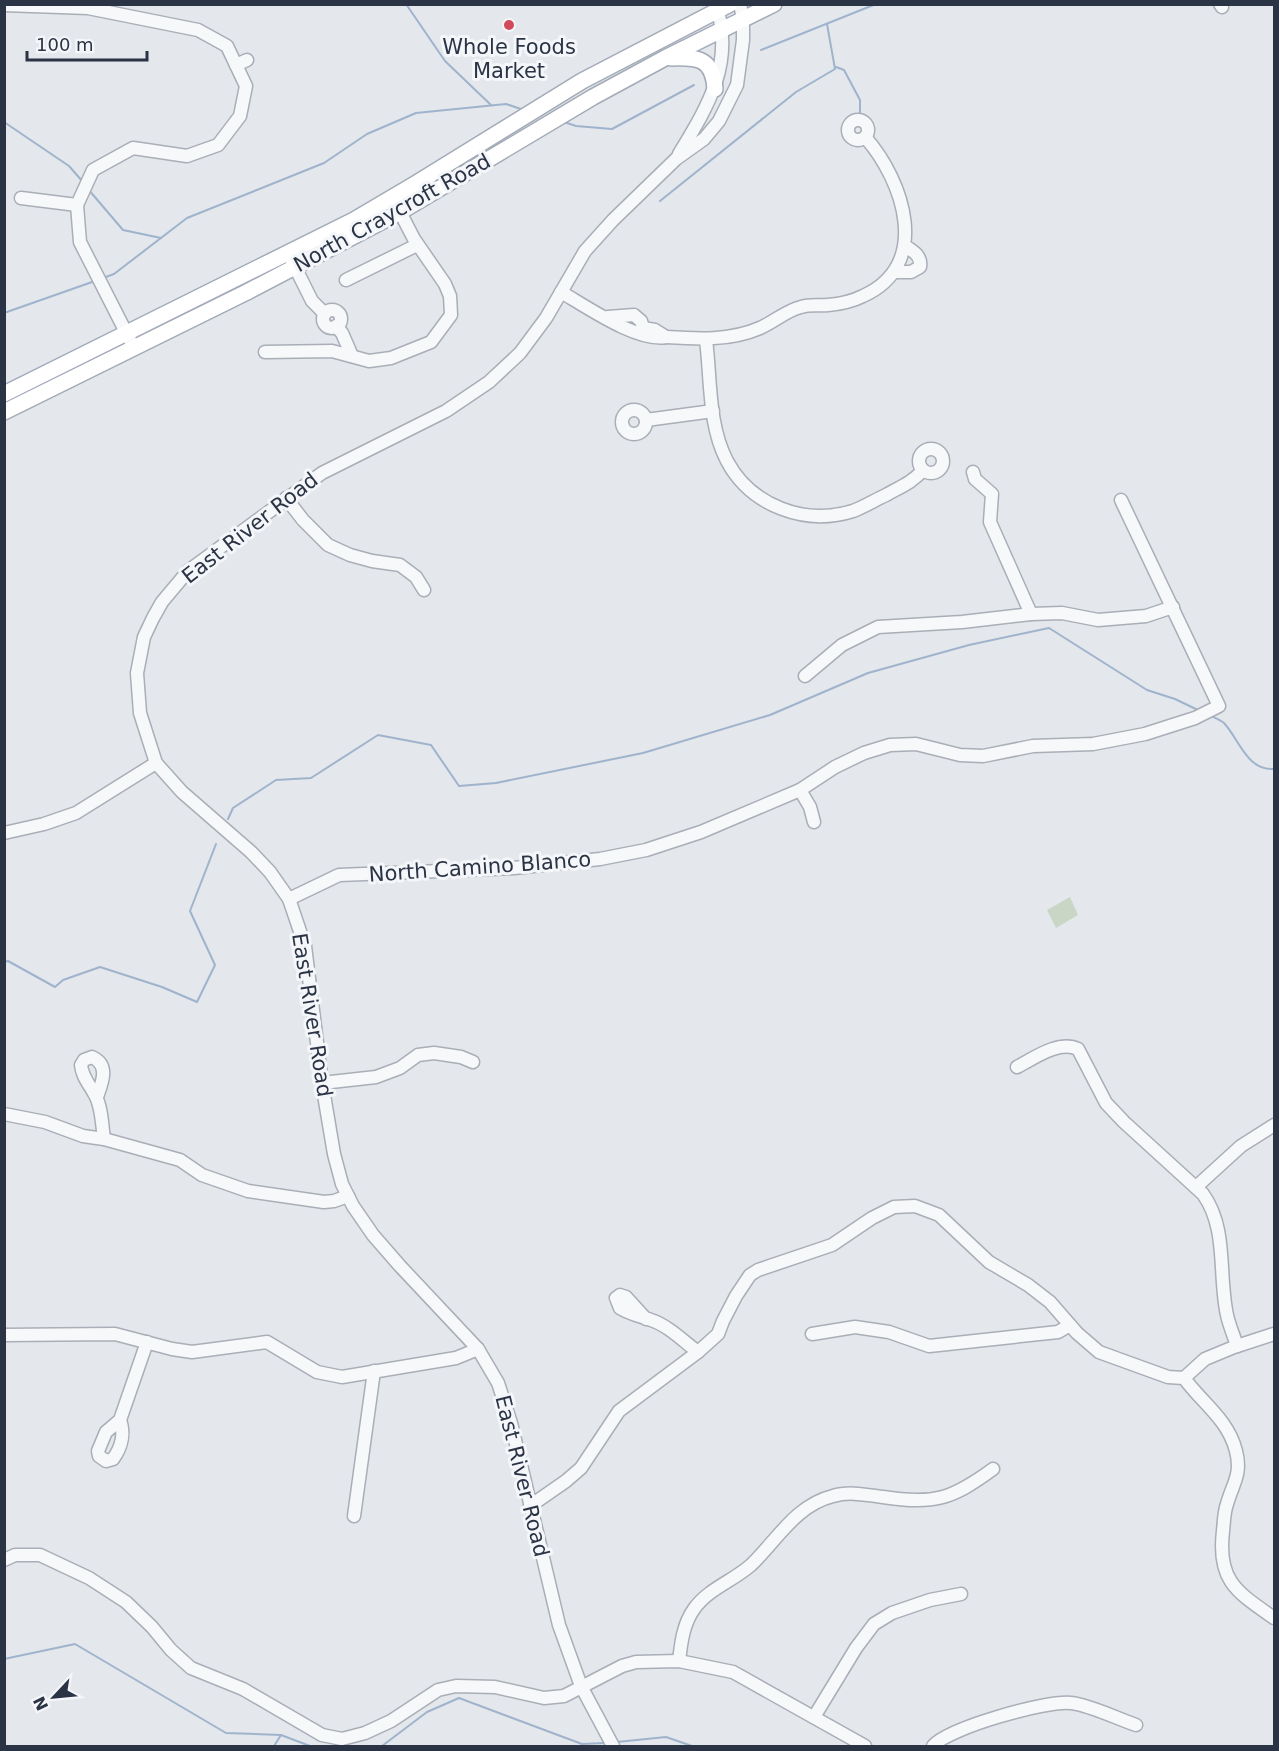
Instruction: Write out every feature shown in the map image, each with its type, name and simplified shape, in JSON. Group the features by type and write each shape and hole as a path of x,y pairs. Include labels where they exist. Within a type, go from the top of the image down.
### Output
{"main road":[{"name":"North Craycroft Road","path":"4,412 134,348 292,260 522,117 558,108 721,30 742,12 774,4"},
{"path":"558,108 583,92 585,87 582,81 721,7"},
{"path":"665,58 694,57 699,59 709,67 715,89"},
{"name":"North Craycroft Road","path":"4,394 127,333 400,212 525,137 558,108"},
{"path":"450,182 450,175 454,169 476,155 491,137"}],"street":[{"path":"4,5 87,8 198,30 227,46 242,63 246,86 240,116 218,145 187,156 132,148 93,170 76,205 80,242 134,348"},
{"name":"East River Road","path":"676,159 715,89 722,65 721,7"},
{"name":"East River Road","path":"613,1746 581,1686 560,1626 511,1423 498,1383 478,1349 390,1256 348,1197 334,1154 304,946 289,899 270,872 251,852 182,792 156,763 140,713 137,673 144,637 153,618 188,571 322,473 446,411 489,382 520,353 546,318 585,251 676,159 704,139 719,121 737,85 742,12"},
{"path":"561,292 619,326 620,333 626,338 633,339 641,331 656,330 666,338 706,340 754,330 799,307 851,301 877,289 894,272 903,254 905,246 903,210 887,165 865,137"},
{"path":"21,198 76,205"},
{"path":"265,352 332,351 369,361 410,352 431,342 451,315 450,296 445,284 417,245 400,212"},
{"path":"346,280 417,245"},
{"path":"894,272 911,272 920,267 921,263 916,253 905,246"},
{"path":"292,260 312,301 325,314 330,310 338,313 340,321 336,326 342,333 352,356"},
{"path":"606,317 634,315 641,321 641,331"},
{"path":"706,340 713,411 721,447 728,463 750,489 764,501 780,509 810,516 848,512 915,479 923,470"},
{"path":"646,420 713,411"},
{"path":"973,472 975,479 992,494 990,522 1031,614"},
{"path":"286,498 303,520 328,545 350,555 400,565 416,577 424,590"},
{"path":"805,676 842,645 878,627 1062,613 1098,620 1146,616 1173,607 1121,500"},
{"name":"North Camino Blanco","path":"289,899 339,875 516,868 600,859 646,850 701,832 800,790 835,767 864,753 890,745 916,744 960,755 983,756 1033,746 1094,744 1145,734 1195,718 1220,706 1173,607"},
{"path":"4,833 44,824 76,813 156,763"},
{"path":"800,790 810,807 814,822"},
{"path":"1017,1067 1058,1047 1070,1045 1078,1048 1106,1103 1196,1187 1211,1205 1219,1226 1227,1315 1237,1346"},
{"path":"322,1083 376,1077 400,1068 418,1055 434,1053 461,1057 473,1062"},
{"path":"96,1097 104,1139"},
{"path":"4,1114 45,1122 83,1136 104,1139 180,1160 202,1174 248,1191 324,1202 348,1197"},
{"path":"1196,1187 1241,1146 1275,1125"},
{"path":"530,1506 581,1468 620,1411 718,1334 736,1296 750,1275 758,1270 832,1245 872,1218 894,1207 915,1206 939,1215 989,1262 1028,1285 1050,1302 1070,1325 1100,1352 1167,1377 1184,1378 1222,1420 1236,1451 1239,1472 1226,1505 1220,1552 1226,1574 1242,1595 1275,1618"},
{"path":"646,1319 670,1330 698,1352"},
{"path":"812,1334 855,1327 889,1332 929,1346 1058,1332 1070,1325"},
{"path":"4,1335 115,1334 192,1352 267,1342 317,1372 342,1377 456,1358 478,1349"},
{"path":"1184,1378 1204,1359 1275,1334"},
{"path":"120,1420 147,1342"},
{"path":"354,1516 374,1371"},
{"path":"679,1661 681,1641 693,1609 705,1596 750,1565 793,1519 815,1502 835,1495 859,1494 910,1501 932,1501 952,1495 993,1470"},
{"path":"4,1560 15,1555 40,1555 89,1578 126,1602 191,1668 243,1689 322,1735 342,1739 365,1733 381,1726 438,1690 456,1686 495,1687 544,1698 564,1696 622,1666 647,1662 679,1661 733,1672 865,1746"},
{"path":"814,1717 858,1645 874,1624 892,1613 930,1600 961,1594"},
{"path":"933,1746 959,1730 1049,1703 1074,1703 1136,1725"}],"green space":[{"path":"1070,897 1078,915 1056,928 1047,910"}],"waterway":[{"path":"406,4 445,61 491,105"},
{"path":"761,50 876,4"},
{"path":"660,201 796,92 835,69 827,24"},
{"path":"836,67 844,70 860,100 860,117"},
{"path":"564,122 576,126 612,129 694,85"},
{"path":"103,278 114,274 187,218 324,163 367,134 416,113 506,104 524,110"},
{"path":"4,122 69,166 83,182"},
{"path":"88,189 123,230 161,238"},
{"path":"4,313 95,281"},
{"path":"228,819 233,808 276,780 311,778 378,735 431,745 459,786 496,783 643,753 770,715 868,673 969,645 1049,628 1147,690 1175,699 1200,711"},
{"path":"1211,716 1224,723 1250,760 1257,765 1274,769"},
{"path":"4,962 8,961 55,987 63,980 100,967 162,987 197,1002 215,965 190,911 216,844"},
{"path":"4,1659 75,1644 226,1733 281,1735"},
{"path":"382,1746 427,1712 459,1698 582,1744 605,1743"},
{"path":"274,1746 281,1735 310,1746"},
{"path":"617,1742 666,1737 692,1746"}],"place":[{"name":"Whole Foods Market","path":"509,25"}]}
